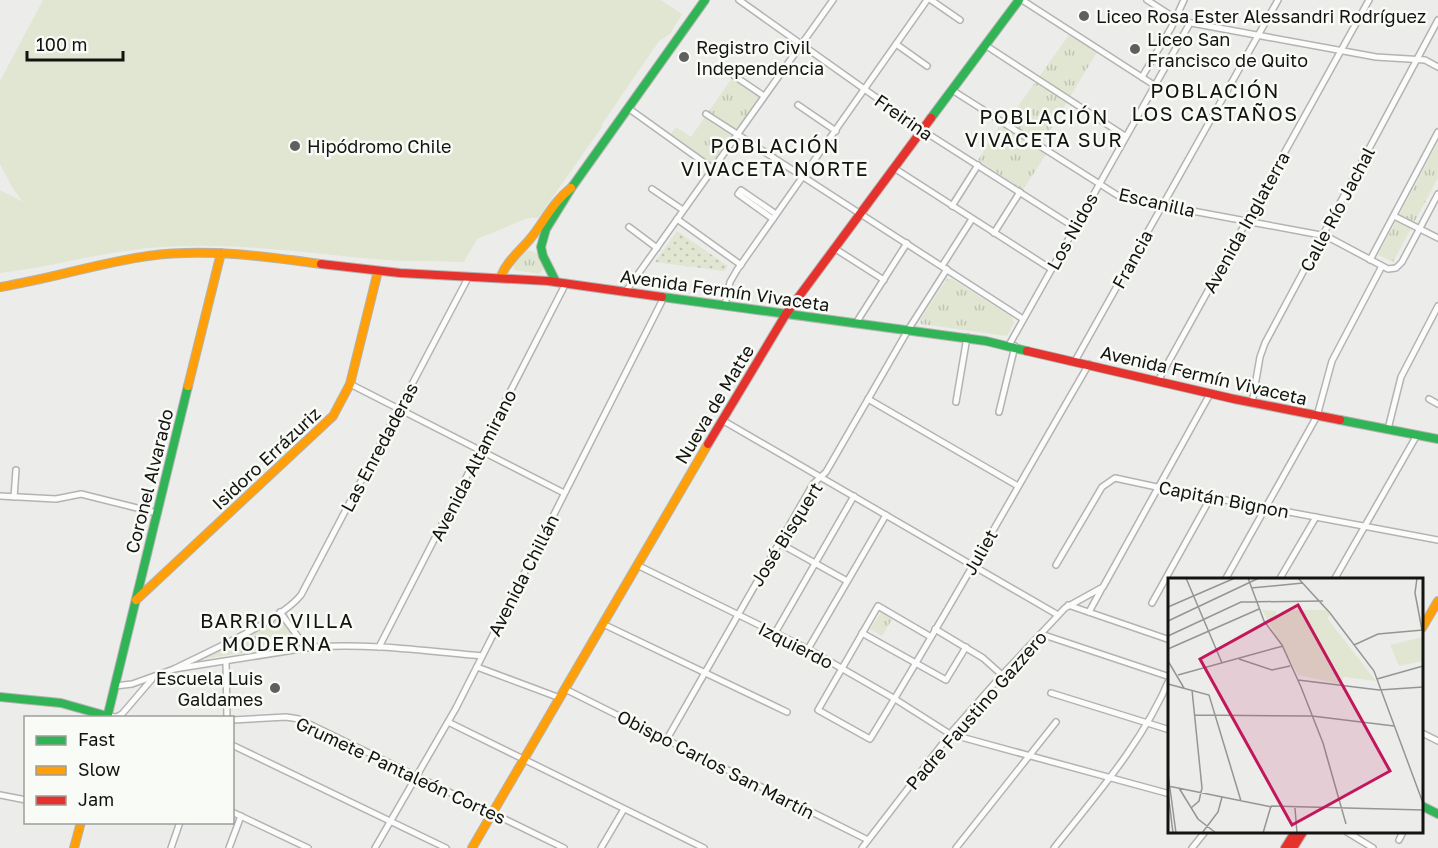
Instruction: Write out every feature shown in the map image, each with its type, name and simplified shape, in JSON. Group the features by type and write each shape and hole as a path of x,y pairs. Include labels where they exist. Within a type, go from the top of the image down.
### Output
{"street":[{"path":"556,282 542,255 542,238 573,187 705,0"},
{"name":"Freirina","path":"739,0 922,130 1074,227"},
{"path":"626,291 833,0"},
{"path":"725,305 730,282 741,265 929,0 960,20"},
{"path":"1020,0 1154,85"},
{"name":"Nueva de Matte","path":"472,848 786,314 1020,0"},
{"path":"1147,0 1175,18 1190,23 1383,58 1425,60 1438,67"},
{"path":"1142,77 1184,0"},
{"name":"Francia","path":"1075,361 1278,0"},
{"name":"Avenida Inglaterra","path":"1158,381 1369,0"},
{"name":"Calle Río Jachal","path":"1252,403 1263,348 1438,20"},
{"name":"Los Nidos","path":"999,412 1012,345 1023,319 1190,23"},
{"path":"896,44 927,66"},
{"path":"985,45 1125,136"},
{"path":"733,75 764,96"},
{"name":"Escanilla","path":"952,90 1099,184 1124,197 1322,235 1382,267"},
{"path":"798,105 836,131"},
{"path":"628,108 713,169"},
{"path":"706,114 1023,319"},
{"path":"1370,260 1438,132"},
{"path":"952,206 978,165"},
{"path":"894,168 1051,270"},
{"path":"501,276 507,265 528,242 562,195 573,187"},
{"path":"652,189 683,210"},
{"path":"994,233 1020,192"},
{"path":"1226,578 1317,416 1332,361 1382,267 1391,270 1400,264 1438,194"},
{"path":"755,203 775,217"},
{"path":"1394,216 1438,238"},
{"path":"676,219 741,265"},
{"name":"José Bisquert","path":"667,739 813,484 826,472 972,219"},
{"path":"629,227 657,248"},
{"path":"856,323 907,243"},
{"path":"834,248 884,280"},
{"name":"Avenida Fermín Vivaceta","path":"0,287 138,258 170,254 221,253 378,271 501,276 626,291 1012,345 1210,394 1438,439"},
{"name":"Coronel Alvarado","path":"107,716 221,253"},
{"name":"Isidoro Errázuriz","path":"135,601 324,426 337,410 350,384 378,271"},
{"name":"Las Enredaderas","path":"174,669 254,628 294,603 303,592 469,275"},
{"name":"Avenida Altamirano","path":"379,647 566,283"},
{"name":"Avenida Chillán","path":"375,848 477,667 664,297"},
{"path":"1388,429 1401,377 1438,306"},
{"path":"956,402 967,338"},
{"name":"Juliet","path":"842,668 818,710 870,739 1089,364"},
{"path":"350,384 564,493"},
{"path":"1089,612 1210,394"},
{"path":"868,399 1018,486"},
{"path":"1429,399 1438,404"},
{"path":"722,420 1058,615"},
{"path":"1335,578 1417,435"},
{"path":"14,496 16,470"},
{"name":"Capitán Bignon","path":"1056,565 1108,481 1114,478 1438,540"},
{"path":"0,496 57,499 81,494 157,513"},
{"path":"775,633 854,496"},
{"path":"1152,603 1211,497"},
{"path":"808,649 886,515"},
{"path":"1280,578 1316,517"},
{"path":"779,543 847,581"},
{"name":"Izquierdo","path":"637,565 808,649 950,734 1168,793"},
{"path":"141,577 147,583 155,582"},
{"name":"Padre Faustino Gazzero","path":"862,848 950,734 1002,675 1068,605 1103,587"},
{"path":"1423,622 1438,601"},
{"path":"1068,605 1168,639"},
{"path":"842,668 878,606 931,637"},
{"path":"280,612 298,637 313,647"},
{"path":"603,624 787,712"},
{"path":"935,629 983,658 1002,675"},
{"path":"862,633 946,680 966,647"},
{"path":"1041,634 1168,676"},
{"path":"115,687 174,669 313,647 379,647 482,656"},
{"path":"226,662 227,716"},
{"path":"477,667 560,698"},
{"path":"119,716 153,677"},
{"path":"1054,848 1110,778 1148,722 1168,681"},
{"name":"Obispo Carlos San Martín","path":"565,689 868,840"},
{"path":"1051,693 1168,729"},
{"path":"0,697 61,703 104,716"},
{"name":"Grumete Pantaleón Cortes","path":"234,720 286,717 300,719 564,848"},
{"path":"448,722 704,848"},
{"path":"956,848 1056,722"},
{"path":"1423,734 1438,741"},
{"path":"234,746 446,848"},
{"path":"0,795 24,800"},
{"path":"1423,806 1438,814"},
{"path":"601,848 624,808"},
{"path":"234,813 296,845 308,848"},
{"path":"229,848 241,816"},
{"path":"74,848 80,824"},
{"path":"171,848 179,824"},
{"path":"1192,848 1203,833"},
{"path":"1285,848 1294,833"},
{"path":"1293,848 1302,833"},
{"path":"1350,833 1373,848"},
{"path":"1399,840 1402,833"}],"green space":[{"name":"Hipódromo Chile","path":"43,0 661,0 682,14 670,34 659,41 538,218 528,218 477,239 464,262 396,261 247,247 191,246 122,251 0,273 0,190 23,202 0,164 0,81"},
{"path":"1071,32 1099,49 1041,145 1049,150 1023,190 978,160 1002,121 1006,123"},
{"path":"732,78 759,97 711,164 670,135 676,127 691,137"},
{"path":"1438,142 1438,178 1393,262 1378,255"},
{"path":"677,231 728,266 724,271 655,262"},
{"path":"528,250 537,253 544,269 539,274 514,270 513,263"},
{"path":"947,279 952,279 1012,317 1014,323 1007,336 921,324 920,320"},
{"path":"988,305 1012,320 1003,334 979,319"},
{"path":"287,608 291,625 307,642 198,660"},
{"path":"882,611 893,618 882,636 870,629"}],"traffic: fast":[{"path":"556,282 541,247 546,229 572,187 705,0"},
{"path":"931,118 1019,0"},
{"path":"662,297 986,341 1027,351"},
{"path":"107,716 188,386"},
{"path":"1340,420 1438,439"},
{"path":"0,697 61,703 107,716"},
{"path":"1423,806 1438,814"}],"traffic: slow":[{"path":"501,276 510,261 571,188"},
{"path":"188,386 221,253"},
{"path":"0,287 129,259 169,254 234,254 321,264"},
{"path":"136,600 333,416 350,384 378,271"},
{"path":"472,848 708,444"},
{"path":"1423,626 1438,601"},
{"path":"74,848 80,824"}],"traffic: jam":[{"path":"708,444 786,314 931,118"},
{"path":"321,264 400,273 548,281 662,297"},
{"path":"1027,351 1234,399 1340,420"},
{"path":"1285,848 1294,833"},
{"path":"1293,848 1302,833"}],"place":[{"name":"Liceo Rosa Ester Alessandri Rodríguez","path":"1084,16"},
{"name":"Liceo San Francisco de Quito","path":"1135,49"},
{"name":"Registro Civil Independencia","path":"684,57"},
{"name":"Hipódromo Chile","path":"295,146"},
{"name":"Escuela Luis Galdames","path":"275,688"}],"district":[{"name":"POBLACIÓN LOS CASTAÑOS","path":"1215,102"},
{"name":"POBLACIÓN VIVACETA SUR","path":"1044,128"},
{"name":"POBLACIÓN VIVACETA NORTE","path":"775,156"},
{"name":"BARRIO VILLA MODERNA","path":"277,632"}]}
